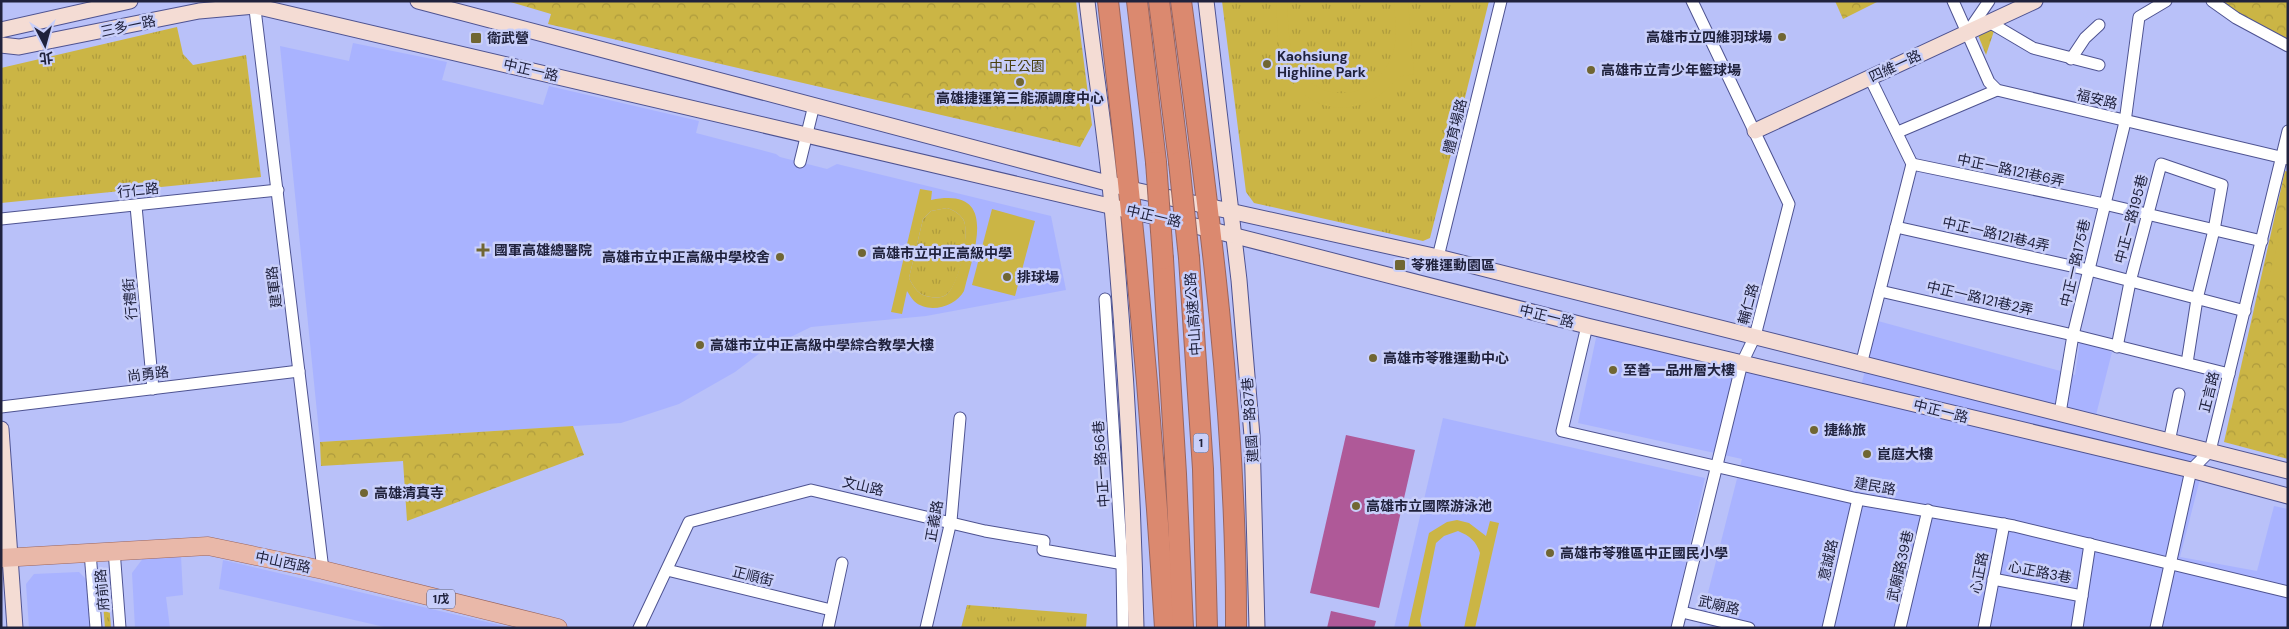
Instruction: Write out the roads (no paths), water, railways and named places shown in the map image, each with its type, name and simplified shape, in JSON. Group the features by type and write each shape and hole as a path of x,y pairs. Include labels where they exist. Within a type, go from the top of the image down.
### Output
{"highway":[{"path":"1108,1 1130,189 1156,484 1165,628"},
{"name":"中山高速公路","path":"1137,1 1156,162 1176,474 1183,628"},
{"name":"中山高速公路","path":"1159,1 1189,258 1203,469 1207,628"},
{"path":"1182,1 1212,230 1234,481 1236,628"}],"main road":[{"name":"中山西路","path":"6,558 114,550 208,546 323,570 558,628"}],"street":[{"name":"三多一路","path":"1,30 130,1"},
{"path":"199,11 226,1"},
{"name":"中正一路","path":"418,1 1130,189 1438,258 2288,471"},
{"path":"1087,1 1112,206 1120,300 1128,565 1136,628"},
{"name":"建國一路87巷","path":"1206,1 1232,212 1252,436 1257,628"},
{"name":"體育場路","path":"1438,258 1501,1"},
{"name":"輔仁路","path":"1677,628 1742,362 1755,336 1789,204 1692,1"},
{"path":"1898,132 1997,90 1989,82 1966,34 1953,1"},
{"path":"1966,34 1989,1"},
{"name":"四維一路","path":"1755,131 2035,1"},
{"name":"中正一路175巷","path":"2060,413 2073,335 2125,122 2140,17 2166,1"},
{"path":"2212,1 2236,18 2288,46"},
{"name":"三多一路","path":"1,45 19,47 199,11 255,3"},
{"name":"中正一路","path":"255,3 1234,235 1587,326 2191,470 2288,496"},
{"name":"建軍路","path":"255,3 323,570"},
{"path":"1989,22 2034,48 2099,65"},
{"path":"2071,59 2085,38 2099,25"},
{"path":"1861,365 1912,164 1870,78"},
{"name":"福安路","path":"1997,90 2125,122 2285,158"},
{"path":"800,162 814,105"},
{"name":"正言路","path":"2210,451 2262,241 2285,158 2288,131"},
{"name":"中正一路121巷6弄","path":"1912,164 2104,204 2147,216 2262,241"},
{"name":"中正一路195巷","path":"2118,347 2130,282 2161,164 2222,184 2214,230 2197,299 2187,363"},
{"name":"行仁路","path":"1,219 278,190"},
{"name":"行禮街","path":"136,206 153,389"},
{"name":"中正一路121巷4弄","path":"1896,227 2089,270 2245,311"},
{"name":"中正一路121巷2弄","path":"1880,291 2073,335"},
{"name":"中正一路56巷","path":"1105,299 1128,565 1123,628"},
{"name":"建民路","path":"1587,326 1562,431 1718,465 1858,499 2004,524 2170,562 2288,592"},
{"path":"2073,335 2229,374"},
{"name":"尚勇路","path":"1,407 299,371"},
{"path":"2169,442 2179,394"},
{"name":"正義路","path":"926,628 951,521 960,418"},
{"path":"1,429 6,558 15,628"},
{"path":"2156,628 2191,470 2210,451"},
{"name":"文山路","path":"640,628 689,522 811,490 951,521 985,531 1044,541 1043,550 1128,565"},
{"name":"意誠路","path":"1828,628 1858,499"},
{"name":"武廟路39巷","path":"1900,628 1928,510"},
{"name":"心正路","path":"1984,628 2004,524"},
{"path":"2077,628 2090,544"},
{"name":"府前路","path":"114,550 120,628"},
{"name":"府前路","path":"90,552 96,628"},
{"path":"828,628 842,563"},
{"name":"正順街","path":"667,570 831,610"},
{"name":"心正路3巷","path":"1993,579 2082,596"},
{"name":"武廟路","path":"1682,612 1749,628"}],"place":[{"name":"高雄市立四維羽球場","path":"1782,37"},
{"name":"衛武營","path":"476,38"},
{"name":"Kaohsiung Highline Park","path":"1267,64"},
{"name":"高雄市立青少年籃球場","path":"1591,70"},
{"name":"高雄捷運第三能源調度中心","path":"1020,82"},
{"name":"國軍高雄總醫院","path":"483,250"},
{"name":"高雄市立中正高級中學","path":"862,253"},
{"name":"高雄市立中正高級中學校舍","path":"780,257"},
{"name":"苓雅運動園區","path":"1400,265"},
{"name":"排球場","path":"1007,277"},
{"name":"高雄市立中正高級中學綜合教學大樓","path":"700,345"},
{"name":"高雄市苓雅運動中心","path":"1373,358"},
{"name":"至善一品卅層大樓","path":"1613,370"},
{"name":"捷絲旅","path":"1814,430"},
{"name":"崑庭大樓","path":"1867,454"},
{"name":"高雄清真寺","path":"364,493"},
{"name":"高雄市立國際游泳池","path":"1356,506"},
{"name":"高雄市苓雅區中正國民小學","path":"1550,553"}],"park label":[{"name":"中正公園","path":"1017,66"}]}
